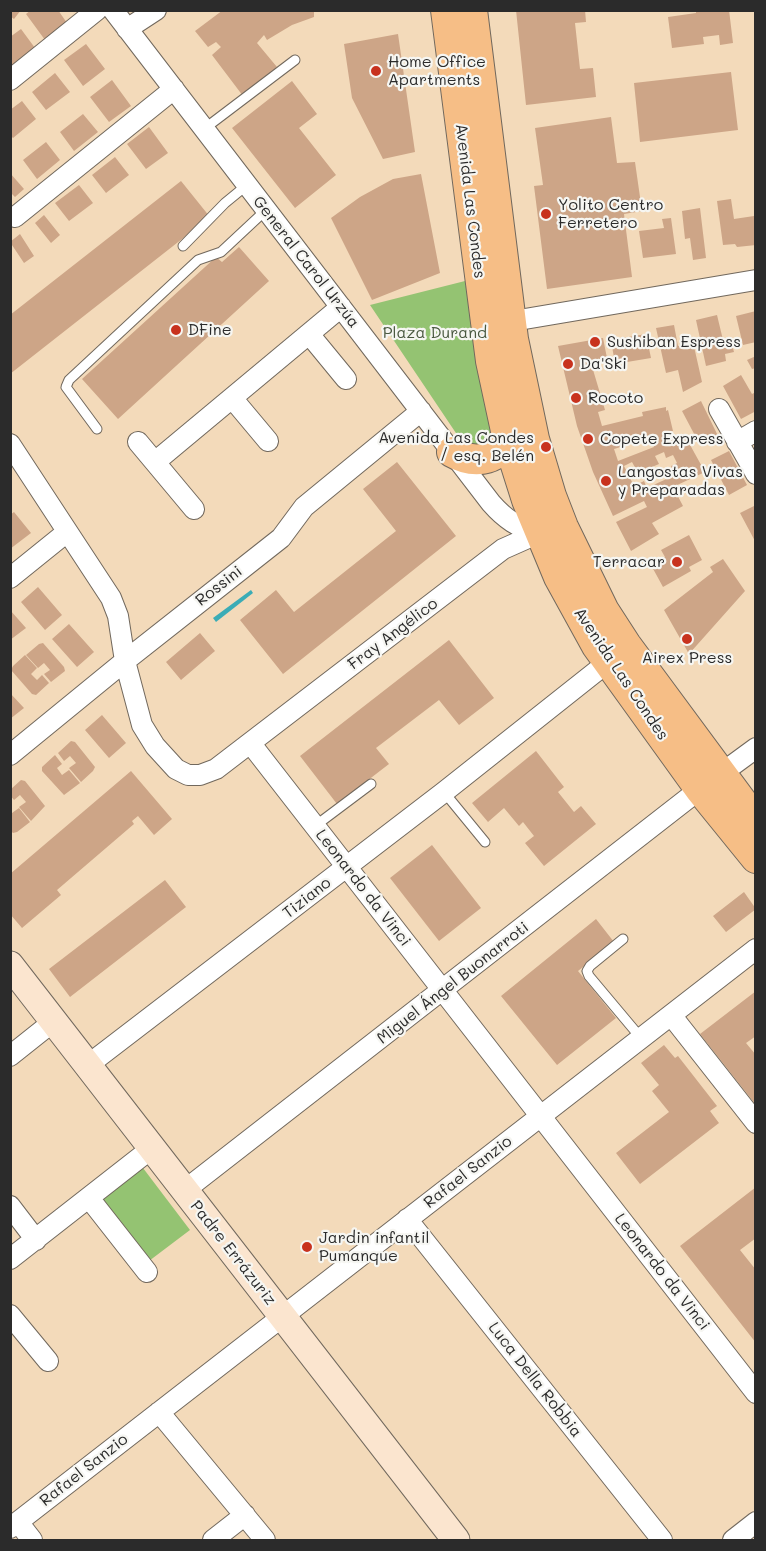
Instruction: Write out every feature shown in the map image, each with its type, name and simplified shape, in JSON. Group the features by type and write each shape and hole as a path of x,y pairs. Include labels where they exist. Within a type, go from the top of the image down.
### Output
{"main road":[{"name":"Avenida Las Condes","path":"446,10 498,324 525,398 542,468 563,527 616,630 756,858"},
{"name":"Avenida Las Condes","path":"472,10 508,440 517,472 539,532 570,599 608,662 710,782 756,821"},
{"path":"452,452 467,459 487,459 499,453 508,440"}],"street":[{"path":"10,80 97,10"},
{"name":"General Carol Urzúa","path":"113,10 500,513 515,525 539,532"},
{"path":"127,29 156,10"},
{"path":"15,217 174,89"},
{"path":"498,324 756,280"},
{"path":"155,462 341,307"},
{"path":"309,334 346,379"},
{"path":"232,398 268,441"},
{"path":"719,409 756,474"},
{"name":"Rossini","path":"10,755 281,538 304,507 421,411"},
{"path":"737,442 756,431"},
{"path":"138,442 194,509"},
{"path":"10,444 111,598 118,616 125,661 142,725 155,746 176,769 188,775 200,775 216,769 251,744"},
{"path":"10,578 67,532"},
{"name":"Fray Angélico","path":"251,744 503,549 539,532"},
{"name":"Tiziano","path":"88,1065 444,792 608,662"},
{"name":"Leonardo da Vinci","path":"251,744 756,1393"},
{"name":"Miguel Ángel Buonarroti","path":"185,1190 756,748"},
{"name":"Rafael Sanzio","path":"14,1525 756,949"},
{"name":"Padre Errázuriz","path":"10,965 456,1540"},
{"path":"671,1015 756,1123"},
{"path":"10,1056 54,1022"},
{"path":"10,1259 152,1148"},
{"path":"89,1198 147,1272"},
{"path":"10,1206 36,1240"},
{"name":"Luca Della Robbia","path":"407,1220 662,1540"},
{"path":"10,1315 48,1361"},
{"path":"159,1412 265,1540"},
{"path":"213,1540 245,1515"},
{"path":"733,1540 756,1522"},
{"path":"14,1525 32,1540"}],"lane":[{"path":"204,129 295,60"},
{"path":"183,246 225,203 247,185"},
{"path":"97,429 66,387 69,380 198,260 221,252 266,210"},
{"path":"315,826 371,784"},
{"path":"444,792 485,842"},
{"path":"623,939 587,971 588,976 641,1038"}],"green space":[{"name":"Plaza Durand","path":"465,281 492,437 484,447 466,448 370,305"},
{"path":"143,1168 190,1230 145,1264 98,1203"}],"water":[{"path":"251,590 253,593 216,622 213,618"}],"building":[{"path":"10,10 21,10 14,19 10,16"},
{"path":"31,10 58,10 67,23 45,40 26,14"},
{"path":"223,10 314,10 314,17 292,25 267,40 264,35 257,43 277,67 243,96 212,55 221,47 216,42 208,47 195,31"},
{"path":"516,10 585,10 586,22 575,23 580,69 593,68 596,97 526,105"},
{"path":"696,10 729,10 733,43 720,45 719,35 703,37 704,44 672,48 668,17 696,13"},
{"path":"21,29 35,48 12,66 10,37"},
{"name":"Home Office Apartments","path":"398,34 415,152 383,159 352,98 344,44"},
{"path":"86,44 105,69 83,86 64,60"},
{"path":"731,72 738,130 640,142 634,83"},
{"path":"55,73 70,92 46,110 32,92"},
{"path":"112,80 131,106 109,122 90,97"},
{"path":"292,81 317,114 299,128 336,175 295,208 232,128"},
{"path":"22,101 36,119 13,138 10,135 10,110"},
{"path":"83,114 98,132 74,151 60,132"},
{"path":"611,117 617,163 635,162 642,211 624,214 632,277 547,289 534,186 543,185 535,128"},
{"path":"149,127 168,153 146,169 127,144"},
{"path":"46,142 60,160 37,179 23,160"},
{"path":"115,157 129,175 106,193 92,175"},
{"path":"10,173 24,189 15,197 10,192"},
{"path":"421,174 440,273 372,300 331,218 360,197 393,179"},
{"path":"181,181 210,217 10,374 10,315"},
{"path":"79,185 93,203 69,221 55,203"},
{"path":"731,199 734,219 754,216 756,245 737,247 735,244 723,245 717,201"},
{"path":"700,208 706,258 693,260 690,238 685,239 682,211"},
{"path":"44,215 60,235 51,243 35,223"},
{"path":"671,218 676,254 643,258 639,231 664,228 662,219"},
{"path":"20,234 34,256 24,263 10,242"},
{"name":"DFine","path":"239,247 269,281 118,419 82,379 216,257 222,262"},
{"path":"756,311 756,342 743,345 736,316"},
{"path":"717,315 723,340 730,338 734,352 725,354 726,361 706,366 696,320"},
{"path":"674,325 678,346 693,342 702,382 683,392 678,370 666,373 656,328"},
{"path":"646,334 651,358 615,364 611,340"},
{"path":"603,338 607,358 591,363 605,410 598,412 602,426 643,416 642,412 666,407 673,431 666,433 668,441 684,434 705,472 673,487 683,506 652,523 659,534 631,551 616,522 647,507 644,501 613,516 593,472 577,426 558,346","holes":["651,438 654,447 618,461 614,449","664,452 666,458 673,455 677,463 671,466 675,475 647,488 644,481 634,486 624,466 632,462 638,473 659,464 655,456"]},
{"path":"756,356 756,368 752,369 747,360"},
{"path":"741,375 752,394 756,392 756,411 741,419 723,386"},
{"path":"701,401 718,436 700,445 682,411"},
{"path":"729,451 747,485 729,495 711,460"},
{"path":"397,462 456,536 283,674 240,620 276,590 294,612 396,531 363,489"},
{"path":"756,505 756,543 740,513"},
{"path":"14,512 31,533 10,549 10,515"},
{"name":"Terracar","path":"689,535 702,560 689,567 691,571 663,587 651,565 665,557 661,550"},
{"path":"723,559 745,591 689,654 664,610 713,572 710,567"},
{"path":"38,587 62,615 45,630 21,602"},
{"path":"10,610 26,628 10,640"},
{"path":"69,624 94,652 77,667 52,639"},
{"path":"200,633 215,651 181,680 166,662"},
{"path":"449,640 494,698 459,725 439,700 376,748 389,764 337,804 300,756"},
{"path":"43,643 65,671 51,682 44,674 50,670 44,663 38,668 26,655"},
{"path":"25,655 37,668 31,674 37,680 42,675 49,683 36,695 32,694 11,670"},
{"path":"10,693 24,708 10,719"},
{"path":"102,715 126,743 109,758 85,730"},
{"path":"71,741 75,742 95,767 81,782 69,768 76,763 70,756 64,761 58,753"},
{"path":"536,751 564,787 558,792 574,812 581,806 596,824 544,866 525,843 534,836 523,822 519,826 504,808 488,822 472,803"},
{"path":"55,755 62,764 57,768 62,775 69,770 80,783 64,795 42,771 42,767"},
{"path":"131,771 172,819 154,835 138,816 132,821 134,824 57,890 61,895 22,928 10,914 10,874"},
{"path":"21,780 25,781 45,806 31,821 19,807 26,802 20,795 14,800 10,795 10,790"},
{"path":"19,808 30,822 13,833 10,830 10,811 12,813"},
{"path":"432,845 481,908 439,941 390,878"},
{"path":"165,880 186,907 70,997 49,969"},
{"path":"744,892 756,909 726,932 713,916"},
{"path":"596,919 614,942 578,971 616,1018 557,1065 501,996"},
{"path":"756,991 756,1036 746,1043 756,1055 756,1105 700,1034"},
{"path":"664,1045 675,1058 678,1056 717,1106 710,1111 719,1123 640,1184 616,1153 669,1112 652,1091 659,1085 641,1063"},
{"path":"756,1187 756,1238 740,1250 756,1270 756,1343 680,1246"}],"place":[{"name":"Home Office Apartments","path":"376,71"},
{"name":"Yolito Centro Ferretero","path":"546,214"},
{"name":"DFine","path":"176,330"},
{"name":"Sushiban Espress","path":"595,342"},
{"name":"Da'Ski","path":"568,364"},
{"name":"Rocoto","path":"576,398"},
{"name":"Copete Express","path":"588,439"},
{"name":"Avenida Las Condes / esq. Belén","path":"546,447"},
{"name":"Langostas Vivas y Preparadas","path":"606,481"},
{"name":"Terracar","path":"677,562"},
{"name":"Airex Press","path":"687,639"},
{"name":"Jardin infantil Pumanque","path":"307,1247"}]}
